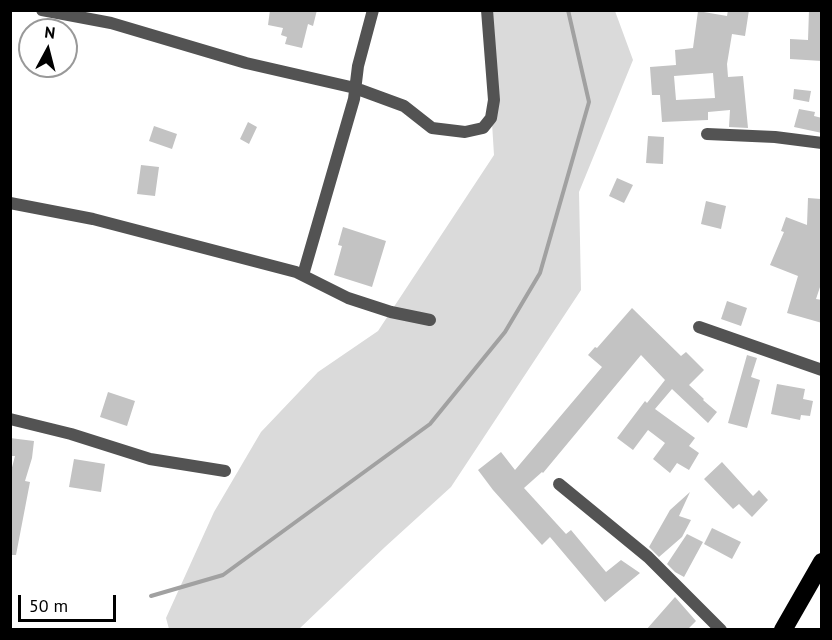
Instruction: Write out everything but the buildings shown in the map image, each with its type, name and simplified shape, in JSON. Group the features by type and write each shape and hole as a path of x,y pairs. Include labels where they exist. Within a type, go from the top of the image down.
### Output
{"highway":[{"path":"783,630 822,562"}],"street":[{"path":"42,10 111,23 246,63 355,88 404,105 432,128 465,132 483,128 491,118 494,100 487,10"},
{"path":"303,275 355,88 358,66 373,10"},
{"path":"707,134 775,137 822,143"},
{"path":"10,203 93,219 296,272 348,298 391,312 430,320"},
{"path":"699,327 822,370"},
{"path":"10,419 72,434 150,459 225,471"},
{"path":"559,484 648,557 721,630"}],"shaded area":[{"path":"485,11 615,11 633,60 579,192 581,290 451,487 299,629 169,629 166,618 214,512 261,432 318,372 378,331 494,155"}],"waterway":[{"path":"151,596 223,575 430,424 505,332 540,273 589,102 568,10"}]}
